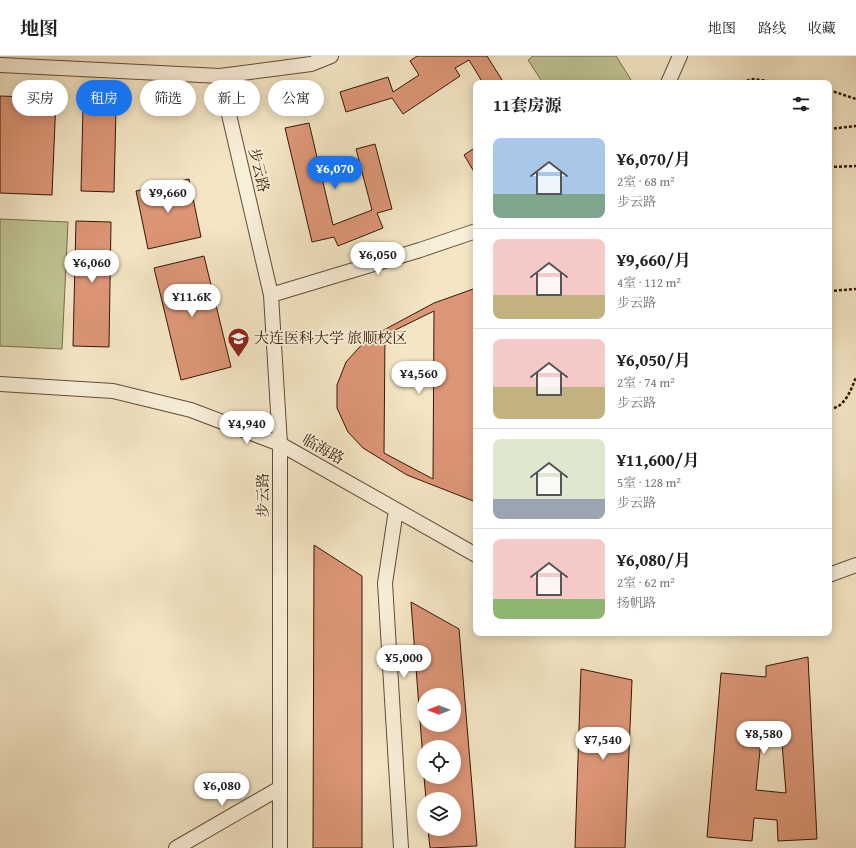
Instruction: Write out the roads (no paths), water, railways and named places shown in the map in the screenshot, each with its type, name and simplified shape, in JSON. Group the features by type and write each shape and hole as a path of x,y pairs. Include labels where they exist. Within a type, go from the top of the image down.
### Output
{"street":[{"path":"0,65 220,76 312,64 331,56"},
{"path":"669,80 680,56"},
{"name":"步云路","path":"220,76 271,294 280,444 280,848"},
{"path":"271,294 420,250 473,232"},
{"name":"临海路","path":"0,384 113,392 191,410 280,444 473,553"},
{"path":"396,510 386,583 401,848"},
{"path":"832,574 856,565"},
{"path":"176,848 280,788"}],"place":[{"name":"大连医科大学 旅顺校区","path":"238,358"}]}
